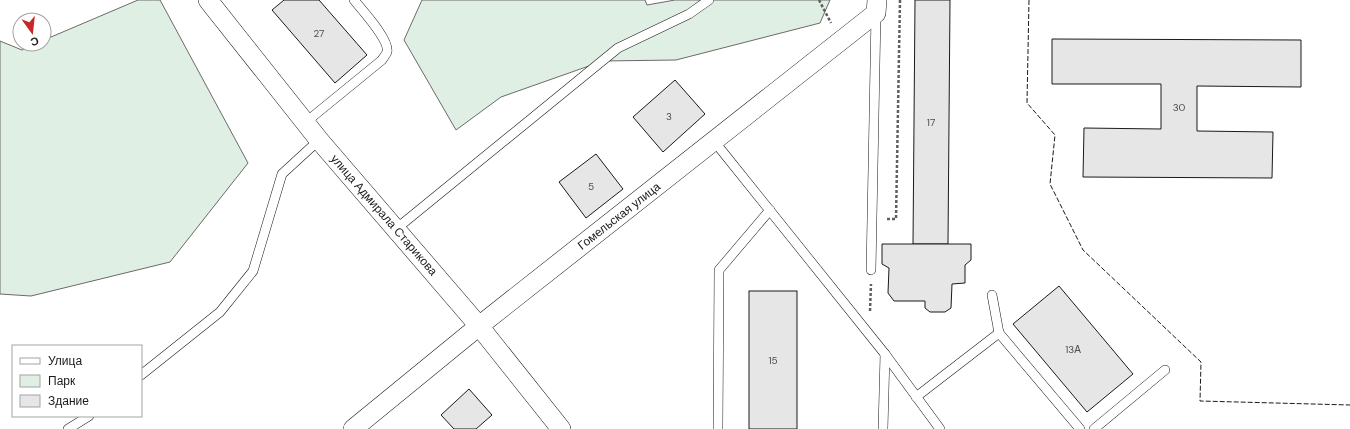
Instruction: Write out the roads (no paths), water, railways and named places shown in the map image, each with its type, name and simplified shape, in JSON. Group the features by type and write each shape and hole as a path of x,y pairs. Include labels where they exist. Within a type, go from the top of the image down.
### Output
{"street":[{"name":"улица Адмирала Старикова","path":"208,0 320,140 479,326 561,429"},
{"name":"Гомельская улица","path":"353,429 479,326 840,41 876,6"}],"lane":[{"path":"306,122 382,60 387,53 387,45 383,38 354,0"},
{"path":"396,229 618,48 689,14 709,0"},
{"path":"871,270 876,6"},
{"path":"142,374 220,312 253,271 282,174 320,140"},
{"path":"714,141 885,354 940,429"},
{"path":"718,429 719,270 770,210"},
{"path":"992,295 999,334 1080,429"},
{"path":"916,397 999,334"},
{"path":"883,429 885,354"},
{"path":"1094,429 1165,370"},
{"path":"68,429 87,417"}]}
